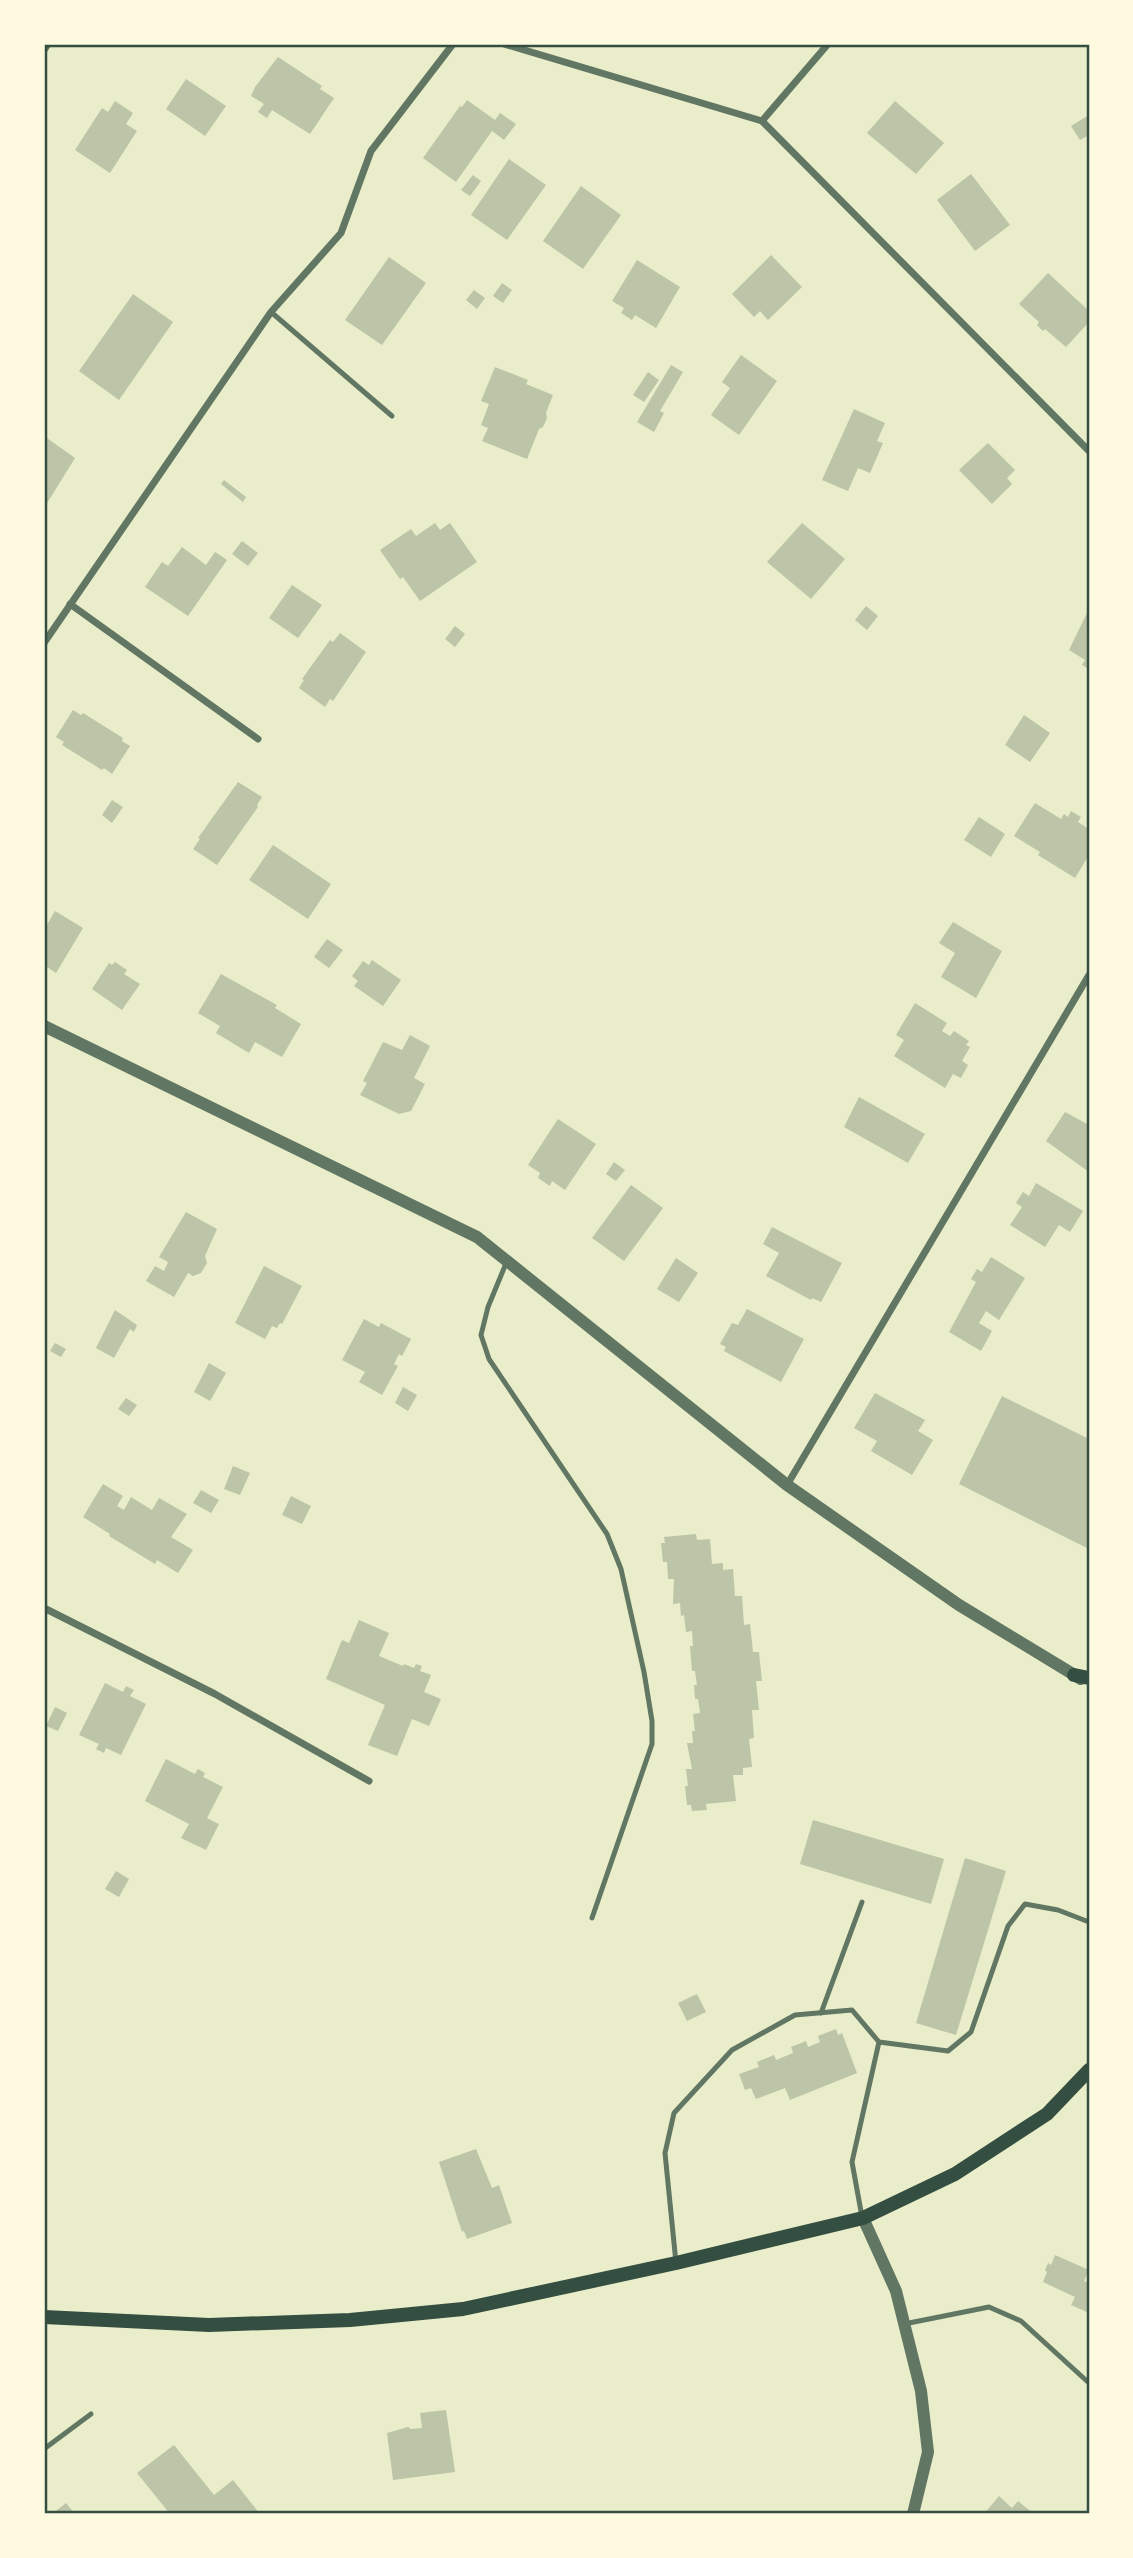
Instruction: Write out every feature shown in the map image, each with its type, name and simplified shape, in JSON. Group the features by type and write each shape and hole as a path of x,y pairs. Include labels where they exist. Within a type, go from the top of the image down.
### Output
{"main road":[{"path":"1074,1675 1089,1678"},
{"path":"44,2317 209,2325 350,2320 463,2309 676,2263 863,2218 955,2174 1047,2114 1089,2070"}],"street":[{"path":"44,50 48,44"},
{"path":"44,643 271,312 341,233 371,151 453,44"},
{"path":"504,44 762,121 1089,451"},
{"path":"762,121 828,44"},
{"path":"70,604 258,739"},
{"path":"786,1485 1089,975"},
{"path":"44,1026 477,1237 786,1485 959,1605 1089,1684"},
{"path":"44,1608 215,1694 369,1781"},
{"path":"863,2218 896,2291 921,2391 928,2452 913,2514"}],"lane":[{"path":"271,312 392,416"},
{"path":"507,1261 488,1307 481,1335 489,1359 607,1534 621,1569 652,1721 652,1744 592,1919"},
{"path":"821,2013 862,1902"},
{"path":"676,2263 665,2153 674,2113 732,2050 796,2015 852,2010 880,2042 948,2051 971,2032 1008,1926 1024,1904 1058,1910 1089,1922"},
{"path":"863,2218 852,2162 880,2042"},
{"path":"904,2323 989,2307 1021,2321 1089,2383"},
{"path":"44,2449 91,2414"}],"building":[{"path":"278,57 322,86 320,89 334,98 310,134 272,110 267,118 258,112 264,104 251,96"},
{"path":"186,79 226,106 205,136 166,109"},
{"path":"467,100 495,120 500,113 516,124 504,140 492,131 456,182 423,158"},
{"path":"115,101 133,113 126,124 137,131 110,173 75,150 102,108 108,112"},
{"path":"895,101 944,143 916,174 867,133"},
{"path":"1089,115 1089,135 1080,140 1071,126"},
{"path":"509,159 546,185 507,240 471,215"},
{"path":"971,174 1010,225 975,251 937,200"},
{"path":"473,175 481,181 470,196 461,190"},
{"path":"581,186 621,215 583,269 543,241"},
{"path":"771,255 802,287 768,320 760,311 754,317 732,294"},
{"path":"389,257 426,283 382,345 345,320"},
{"path":"637,260 680,287 656,328 635,315 632,320 621,313 624,308 612,301"},
{"path":"1048,273 1089,311 1089,322 1066,347 1045,329 1043,331 1037,325 1039,322 1019,304"},
{"path":"502,283 512,290 503,303 493,296"},
{"path":"474,290 485,298 477,309 466,300"},
{"path":"133,294 173,322 119,400 79,371"},
{"path":"741,355 777,381 739,435 711,415 730,388 722,382"},
{"path":"671,365 683,372 660,411 664,413 654,432 637,422"},
{"path":"495,367 528,380 526,384 553,395 546,413 547,418 539,429 527,459 482,441 488,428 481,425 489,404 481,401"},
{"path":"648,372 659,380 644,402 633,395"},
{"path":"854,409 885,423 877,441 883,443 870,473 858,468 848,491 822,480"},
{"path":"44,436 75,458 44,508"},
{"path":"988,443 1015,470 1007,478 1012,484 992,504 959,470"},
{"path":"224,480 246,497 243,502 221,484"},
{"path":"435,523 440,530 450,523 477,562 420,601 403,577 400,579 380,550 411,529 416,536"},
{"path":"802,523 845,559 811,599 767,562"},
{"path":"242,541 258,553 248,566 232,554"},
{"path":"182,547 206,565 215,552 227,560 188,616 145,587 162,562 168,566"},
{"path":"292,585 322,605 298,638 269,618"},
{"path":"866,606 878,616 867,630 855,620"},
{"path":"1089,609 1089,669 1082,665 1085,660 1069,650"},
{"path":"455,626 465,634 455,647 445,639"},
{"path":"340,633 366,652 333,701 330,699 325,707 299,688 304,680 302,679 330,640 333,642"},
{"path":"73,710 81,715 83,713 123,738 122,741 130,746 112,774 62,745 64,742 56,737"},
{"path":"1024,715 1050,733 1030,762 1005,745"},
{"path":"238,782 262,797 258,807 217,865 193,849"},
{"path":"112,800 123,807 112,823 102,815"},
{"path":"1035,803 1061,819 1064,814 1068,817 1071,811 1081,817 1078,822 1089,829 1089,855 1075,878 1014,836"},
{"path":"979,817 1005,834 991,857 964,840"},
{"path":"273,845 331,884 308,919 249,880"},
{"path":"55,911 83,928 56,973 44,965 44,930"},
{"path":"953,922 1002,951 976,998 941,977 955,953 939,943"},
{"path":"327,939 343,950 329,968 314,957"},
{"path":"372,960 401,980 383,1006 354,986 358,981 352,976 363,961 369,965"},
{"path":"115,962 127,970 124,974 140,984 122,1010 92,989 109,963 112,965"},
{"path":"221,974 277,1005 275,1008 301,1024 282,1057 255,1042 249,1053 216,1033 220,1026 198,1013"},
{"path":"915,1003 947,1023 942,1031 950,1036 954,1031 969,1041 966,1045 970,1047 962,1061 968,1065 961,1078 953,1074 945,1088 894,1056 904,1040 896,1035"},
{"path":"410,1035 430,1046 414,1078 425,1084 411,1111 399,1114 360,1095 367,1083 363,1081 383,1042 402,1050"},
{"path":"859,1097 925,1134 908,1163 844,1127"},
{"path":"1065,1112 1089,1125 1089,1172 1046,1141"},
{"path":"558,1119 596,1144 565,1190 552,1181 550,1186 538,1178 540,1173 528,1165"},
{"path":"614,1162 625,1170 616,1181 606,1174"},
{"path":"1036,1183 1083,1211 1070,1232 1059,1225 1045,1247 1010,1225 1022,1207 1016,1203 1023,1192 1029,1196"},
{"path":"631,1185 663,1208 624,1261 592,1238"},
{"path":"186,1212 217,1229 205,1256 207,1263 201,1273 193,1276 188,1273 174,1297 146,1281 155,1266 164,1271 168,1262 159,1257"},
{"path":"772,1227 842,1263 821,1302 812,1298 811,1300 766,1276 779,1253 763,1244"},
{"path":"991,1257 1025,1278 999,1320 986,1311 979,1323 992,1331 981,1351 949,1332 976,1282 971,1279 977,1269 982,1272"},
{"path":"676,1258 698,1273 679,1302 657,1289"},
{"path":"264,1266 302,1286 282,1324 277,1328 272,1326 265,1339 235,1323"},
{"path":"747,1309 804,1339 781,1382 724,1351 726,1347 720,1344 732,1323 738,1325"},
{"path":"115,1310 137,1325 134,1332 130,1329 114,1358 96,1348"},
{"path":"364,1319 379,1327 381,1323 411,1339 402,1356 399,1354 394,1364 398,1366 382,1395 359,1382 365,1372 342,1360"},
{"path":"55,1343 66,1349 61,1357 50,1351"},
{"path":"209,1363 226,1373 210,1401 194,1392"},
{"path":"403,1387 417,1395 408,1411 395,1403"},
{"path":"875,1393 925,1420 918,1431 933,1440 912,1475 871,1451 877,1441 854,1428"},
{"path":"1002,1396 1089,1439 1089,1549 959,1484"},
{"path":"126,1398 137,1405 129,1416 118,1409"},
{"path":"233,1466 250,1473 240,1495 224,1489"},
{"path":"103,1484 123,1496 117,1506 124,1510 131,1497 152,1510 159,1498 187,1514 171,1537 193,1550 178,1573 157,1560 155,1564 83,1517"},
{"path":"201,1490 219,1500 211,1513 193,1503"},
{"path":"291,1496 311,1506 302,1524 282,1515"},
{"path":"696,1534 697,1540 710,1539 712,1564 723,1563 723,1570 733,1569 735,1596 742,1596 744,1625 750,1624 753,1652 759,1652 762,1681 756,1681 759,1710 752,1710 754,1738 749,1739 752,1767 743,1768 743,1775 733,1775 736,1801 706,1804 707,1810 692,1811 691,1805 687,1805 685,1786 688,1786 686,1769 692,1769 687,1743 693,1743 693,1714 700,1713 698,1699 695,1699 695,1671 692,1671 692,1631 686,1632 680,1603 673,1604 674,1579 668,1579 667,1562 663,1562 661,1543 665,1543 664,1537"},
{"path":"359,1620 389,1633 379,1656 403,1666 422,1666 420,1671 431,1675 424,1692 441,1699 429,1726 412,1719 397,1756 368,1745 385,1705 326,1679 342,1640 349,1643"},
{"path":"105,1683 123,1692 126,1686 134,1690 130,1696 146,1704 121,1755 106,1748 104,1753 96,1749 99,1744 79,1735"},
{"path":"55,1707 67,1713 58,1731 46,1726"},
{"path":"166,1759 195,1774 198,1769 205,1773 203,1777 223,1787 207,1818 219,1824 206,1850 181,1838 189,1824 145,1801"},
{"path":"813,1820 944,1859 931,1904 800,1864"},
{"path":"965,1858 1006,1871 956,2035 916,2023"},
{"path":"116,1871 129,1879 119,1897 105,1889"},
{"path":"697,1994 706,2012 687,2021 678,2003"},
{"path":"836,2029 838,2035 842,2033 857,2073 790,2100 785,2088 756,2099 751,2088 745,2090 739,2074 759,2067 757,2062 774,2055 776,2060 793,2053 791,2047 806,2041 808,2047 820,2042 818,2036"},
{"path":"476,2149 492,2188 499,2185 512,2223 467,2239 464,2231 462,2232 439,2162"},
{"path":"1055,2255 1089,2270 1084,2281 1089,2283 1089,2313 1071,2305 1075,2297 1043,2282 1048,2263 1051,2265"},
{"path":"446,2410 455,2472 393,2480 387,2433 408,2427 422,2428 420,2413"},
{"path":"174,2445 214,2495 233,2480 260,2514 170,2514 137,2473"},
{"path":"999,2496 1012,2508 1018,2501 1034,2514 984,2514"},
{"path":"66,2503 75,2514 52,2514"}]}
